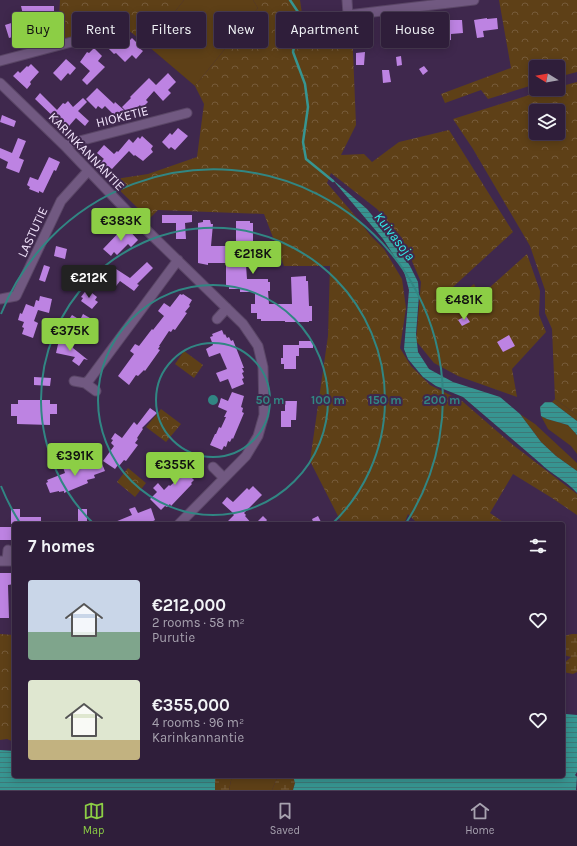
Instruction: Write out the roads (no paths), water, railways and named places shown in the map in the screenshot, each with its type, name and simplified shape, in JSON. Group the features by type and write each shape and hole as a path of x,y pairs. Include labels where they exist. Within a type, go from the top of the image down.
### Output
{"street":[{"path":"347,0 348,15 474,0"},
{"path":"0,61 72,42"},
{"name":"KARINKANNANTIE","path":"0,83 243,324 258,346 263,366 264,415 258,436 246,456 181,522"},
{"name":"HIOKETIE","path":"64,145 187,113"},
{"name":"LASTUTIE","path":"0,299 16,296 61,201 88,171"},
{"path":"85,383 89,380 178,260"},
{"path":"217,319 227,308"},
{"path":"74,381 85,383 96,391"},
{"path":"214,468 224,478"},
{"path":"7,561 8,550"}],"waterway":[{"name":"Kuivasoja","path":"290,0 298,12 298,30 293,52 305,84 308,107 303,142 306,159 333,181"}]}
